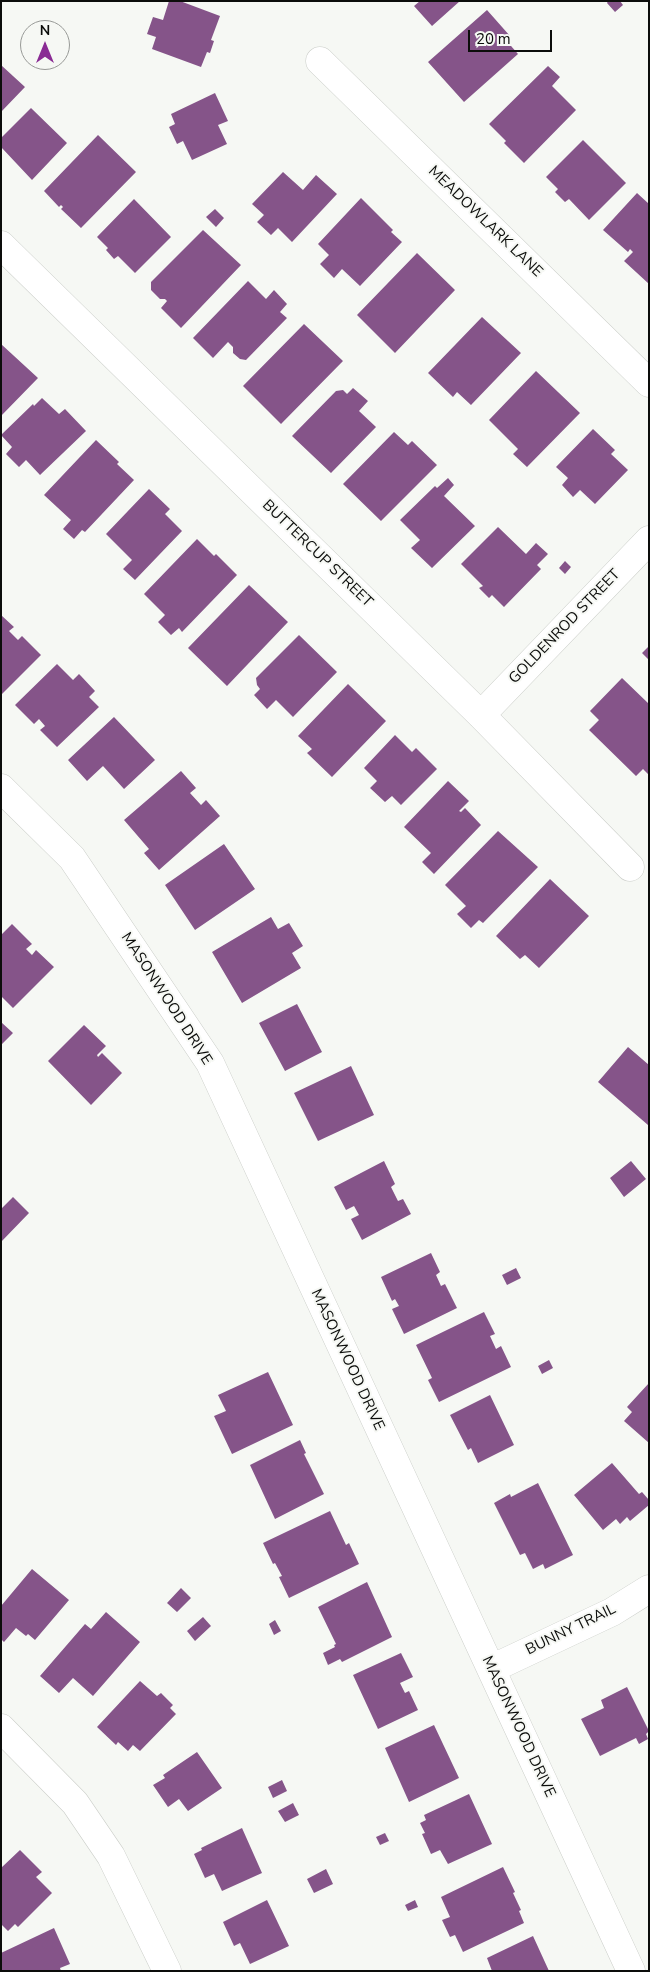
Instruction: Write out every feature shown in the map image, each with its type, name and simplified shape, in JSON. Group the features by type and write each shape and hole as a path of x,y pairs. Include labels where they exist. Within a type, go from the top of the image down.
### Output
{"street":[{"name":"MEADOWLARK LANE","path":"320,61 649,383"},
{"name":"BUTTERCUP STREET","path":"1,245 481,715 630,867"},
{"name":"GOLDENROD STREET","path":"481,715 649,540"},
{"name":"MASONWOOD DRIVE","path":"1,788 72,858 210,1064 631,1971"},
{"name":"BUNNY TRAIL","path":"491,1669 612,1612 649,1589"},
{"path":"1,1728 75,1803 111,1856 167,1971"}],"building":[{"path":"169,1 180,1 220,16 211,40 214,41 210,53 207,52 201,67 152,49 156,37 147,34 153,17 163,20"},
{"path":"420,1 460,1 432,26 414,6"},
{"path":"608,1 620,1 623,5 615,12 607,3"},
{"path":"487,10 510,36 505,39 518,54 464,102 428,62"},
{"path":"1,65 25,87 1,112"},
{"path":"548,66 560,77 552,86 576,110 524,163 504,143 506,141 489,124"},
{"path":"215,93 228,121 218,125 227,144 192,160 183,141 177,144 169,127 175,124 171,114"},
{"path":"31,108 67,143 32,180 1,147 1,138"},
{"path":"98,135 136,172 81,228 61,209 63,207 61,205 59,207 44,191"},
{"path":"583,140 626,183 589,220 569,199 565,202 555,192 558,189 546,177"},
{"path":"283,172 303,190 316,175 337,194 292,242 278,228 271,235 257,222 264,215 252,204"},
{"path":"637,193 649,204 649,284 624,261 633,252 630,249 628,252 603,230"},
{"path":"361,198 393,230 391,232 402,242 360,286 342,269 334,278 320,264 329,255 318,244"},
{"path":"134,199 171,237 135,273 118,256 114,259 106,250 108,248 97,237"},
{"path":"215,209 224,218 216,227 206,217"},
{"path":"203,230 241,265 181,328 161,308 167,301 160,299 151,290 151,282"},
{"path":"417,253 455,290 395,353 357,315"},
{"path":"248,281 266,299 274,290 287,304 280,312 287,318 246,360 240,359 233,353 233,347 228,342 213,358 193,338"},
{"path":"482,317 521,353 471,405 457,392 453,397 428,373"},
{"path":"304,324 343,361 281,424 243,386"},
{"path":"1,344 38,378 1,416"},
{"path":"536,371 580,413 527,467 513,454 518,449 489,420"},
{"path":"353,388 368,401 359,411 376,427 331,473 292,436 336,391 343,390 347,394"},
{"path":"42,398 59,414 65,409 86,431 40,475 26,460 19,467 6,454 12,447 1,435 33,404 34,406"},
{"path":"593,429 615,450 611,454 628,470 595,504 580,490 573,497 562,485 568,478 556,467"},
{"path":"394,432 408,445 412,441 437,465 381,521 343,484"},
{"path":"96,440 119,462 117,464 134,480 85,532 82,530 74,539 63,529 71,520 44,495"},
{"path":"448,478 454,485 444,496 475,526 432,568 411,548 420,540 400,520 435,486 437,488"},
{"path":"149,489 170,509 165,514 182,531 135,580 123,569 132,560 106,534"},
{"path":"498,527 526,554 536,543 548,554 537,565 541,569 504,607 492,595 489,598 479,588 483,586 461,564"},
{"path":"197,539 214,556 216,554 237,575 182,632 179,628 171,635 158,622 165,615 144,594"},
{"path":"565,561 571,567 565,574 559,568"},
{"path":"249,585 288,622 227,686 188,648"},
{"path":"1,615 14,627 9,631 18,640 22,636 41,655 1,695"},
{"path":"299,635 337,672 293,717 276,700 267,709 254,695 260,689 256,678"},
{"path":"649,646 649,660 642,653"},
{"path":"57,664 73,680 79,674 81,676 95,691 89,697 99,707 57,747 40,730 45,726 39,719 34,724 15,705"},
{"path":"622,678 649,704 649,775 643,769 636,776 589,730 599,720 590,711"},
{"path":"348,684 386,721 332,777 307,753 312,749 298,736"},
{"path":"114,717 155,760 124,789 103,766 87,781 68,760"},
{"path":"395,735 412,752 416,748 437,769 401,805 392,796 385,802 370,788 377,781 364,768"},
{"path":"181,771 196,788 190,793 201,805 206,800 220,816 159,870 144,853 149,849 124,820"},
{"path":"448,781 469,801 459,811 461,812 465,808 481,825 434,874 422,862 431,853 404,827"},
{"path":"498,831 538,867 483,923 479,920 471,928 457,914 466,906 445,885"},
{"path":"224,844 255,889 195,930 165,885"},
{"path":"550,879 589,916 539,968 525,955 520,959 496,936"},
{"path":"271,917 278,929 289,923 303,946 292,953 301,968 242,1003 212,952"},
{"path":"12,924 32,944 26,949 32,955 36,950 54,967 13,1008 1,996 1,935"},
{"path":"297,1004 322,1052 285,1071 259,1023"},
{"path":"1,1022 13,1033 1,1045"},
{"path":"84,1025 106,1046 97,1055 98,1057 102,1053 122,1073 91,1105 48,1061"},
{"path":"628,1047 649,1065 648,1125 598,1082"},
{"path":"351,1066 374,1115 318,1141 294,1093"},
{"path":"384,1161 395,1184 391,1187 398,1201 403,1199 411,1214 362,1240 351,1219 359,1215 354,1206 346,1210 334,1187"},
{"path":"631,1161 646,1179 624,1197 610,1178"},
{"path":"13,1197 29,1213 1,1242 1,1209"},
{"path":"431,1253 440,1272 436,1275 441,1286 445,1284 457,1308 404,1334 392,1309 399,1306 395,1299 392,1301 381,1277"},
{"path":"516,1268 521,1278 507,1285 502,1275"},
{"path":"484,1312 495,1334 490,1336 496,1349 501,1346 511,1367 439,1402 428,1380 432,1378 416,1345"},
{"path":"549,1360 553,1368 542,1374 538,1366"},
{"path":"268,1372 293,1425 232,1454 214,1416 226,1411 218,1395"},
{"path":"649,1383 649,1443 624,1421 632,1412 627,1407"},
{"path":"490,1395 514,1445 478,1463 471,1448 468,1450 450,1415"},
{"path":"300,1440 306,1453 304,1454 324,1494 275,1519 250,1465"},
{"path":"612,1463 639,1494 642,1492 649,1500 649,1505 630,1521 627,1517 620,1524 616,1519 603,1530 574,1495"},
{"path":"538,1483 573,1555 545,1569 543,1564 533,1569 525,1553 520,1555 494,1503 510,1494 511,1497"},
{"path":"330,1511 346,1545 349,1543 359,1564 289,1598 279,1577 282,1576 275,1563 273,1564 263,1543"},
{"path":"32,1569 69,1600 35,1640 16,1628 4,1642 1,1639 1,1606"},
{"path":"367,1582 392,1637 342,1662 340,1659 328,1665 323,1653 335,1647 334,1645 336,1644 318,1607"},
{"path":"181,1588 191,1598 177,1612 167,1603"},
{"path":"106,1612 140,1642 93,1696 73,1678 59,1693 40,1676 85,1624 91,1629"},
{"path":"203,1617 211,1626 195,1641 187,1631"},
{"path":"275,1620 281,1631 274,1635 269,1624"},
{"path":"401,1653 413,1677 400,1683 405,1693 409,1691 418,1710 378,1729 353,1675"},
{"path":"140,1681 157,1696 161,1693 173,1705 170,1708 176,1714 140,1751 133,1745 128,1751 118,1742 116,1745 97,1727"},
{"path":"627,1687 649,1731 646,1734 648,1739 639,1744 636,1738 600,1756 581,1719 604,1708 601,1700"},
{"path":"434,1725 459,1778 409,1802 385,1748"},
{"path":"197,1752 222,1788 188,1811 179,1799 168,1807 153,1785 165,1778 163,1775"},
{"path":"282,1780 287,1791 273,1798 268,1787"},
{"path":"469,1794 492,1844 448,1864 440,1850 431,1854 422,1834 425,1833 420,1823 426,1820 424,1815"},
{"path":"293,1803 299,1815 285,1822 278,1811"},
{"path":"242,1828 262,1873 222,1891 214,1874 205,1878 194,1854 202,1850 201,1848"},
{"path":"385,1833 389,1841 380,1845 376,1837"},
{"path":"20,1850 42,1872 36,1877 52,1893 18,1927 15,1924 8,1931 1,1924 1,1868"},
{"path":"503,1867 515,1892 513,1893 521,1910 519,1911 524,1923 463,1952 455,1935 450,1937 442,1920 450,1917 441,1897"},
{"path":"326,1869 333,1884 314,1893 307,1879"},
{"path":"267,1900 289,1946 250,1964 240,1943 234,1946 223,1922"},
{"path":"415,1900 418,1907 408,1911 405,1905"},
{"path":"54,1928 70,1964 60,1968 61,1971 1,1971 1,1953"},
{"path":"533,1936 549,1971 492,1971 487,1958"}]}
